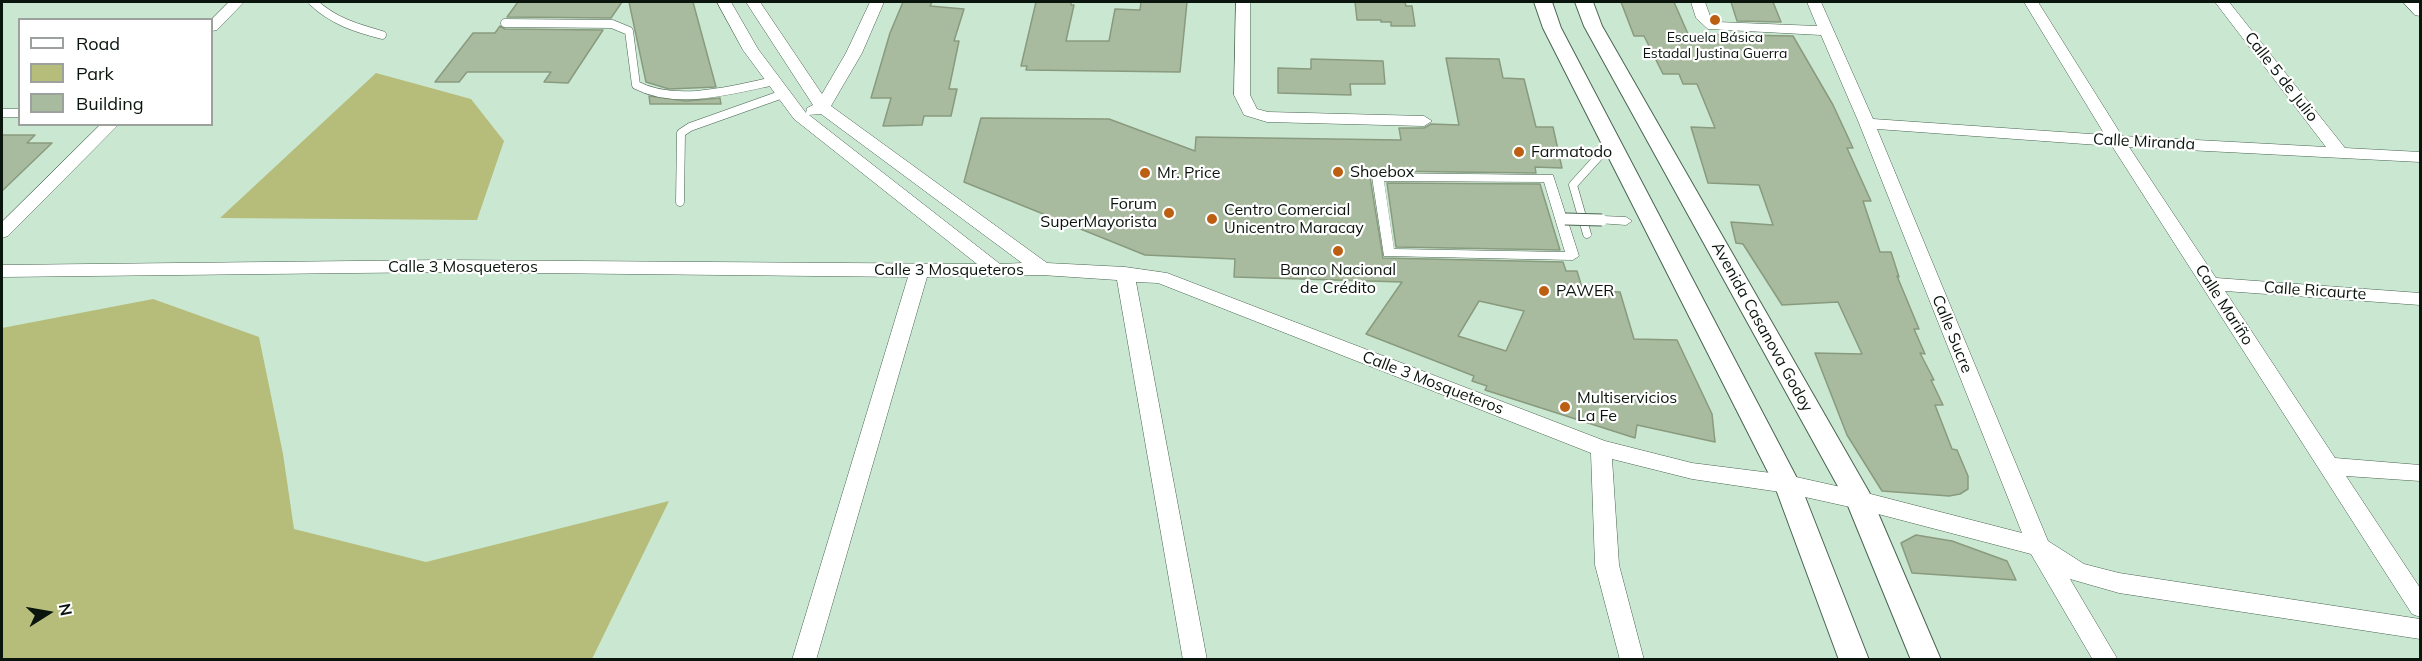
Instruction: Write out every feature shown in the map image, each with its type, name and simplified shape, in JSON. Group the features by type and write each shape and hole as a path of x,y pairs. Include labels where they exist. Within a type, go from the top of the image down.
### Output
{"street":[{"path":"213,26 237,2"},
{"path":"723,2 751,50 800,116 995,269"},
{"path":"753,2 822,107 1042,269"},
{"path":"800,116 822,107 854,53 877,2"},
{"path":"1243,2 1242,95 1250,112 1267,117 1424,121"},
{"path":"1543,2 1552,28 1786,484 1854,660"},
{"name":"Avenida Casanova Godoy","path":"1584,2 1593,26 1859,500 1926,660"},
{"path":"1698,2 1704,18 1713,26 1828,30"},
{"name":"Calle Sucre","path":"1814,2 1867,123 2038,547 2106,660"},
{"name":"Calle Mariño","path":"2031,2 2117,141 2421,608"},
{"name":"Calle 5 de Julio","path":"2222,2 2339,152"},
{"path":"2410,2 2421,12"},
{"name":"Calle Miranda","path":"1867,123 2117,141 2421,157"},
{"path":"2,232 109,126"},
{"path":"1378,177 1549,178 1563,219 1573,256 1388,253 1378,177"},
{"path":"1563,219 1626,221"},
{"name":"Calle 3 Mosqueteros","path":"2,271 454,266 919,271 1042,269 1125,273 1160,278 1601,448 1692,471 1786,484 1859,500 2038,547 2078,572 2119,583 2421,629"},
{"path":"804,660 919,271"},
{"path":"1125,273 1195,660"},
{"name":"Calle Ricaurte","path":"2210,284 2421,299"},
{"path":"1601,448 1607,566 1632,660"},
{"path":"2329,466 2421,472"}],"lane":[{"path":"313,2 327,15 350,26 382,35"},
{"path":"505,23 612,24 624,27 629,31 636,85 644,91 659,94 778,88"},
{"path":"680,202 681,133 778,88"},
{"path":"2,113 18,113"},
{"path":"1587,234 1573,185 1611,143"}],"green space":[{"path":"376,73 471,99 504,141 477,220 220,218"},
{"path":"153,299 259,337 283,454 294,529 426,562 669,501 592,659 2,659 2,328"}],"building":[{"path":"518,2 622,2 611,18 507,17"},
{"path":"629,2 693,2 716,87 669,89 646,82"},
{"path":"903,2 932,2 930,6 964,9 954,41 959,41 949,89 957,89 951,116 924,116 922,125 883,126 891,98 871,98 890,33"},
{"path":"1036,2 1071,2 1071,5 1074,5 1066,41 1109,41 1115,9 1140,10 1141,2 1187,2 1180,72 1026,70 1027,66 1021,66"},
{"path":"1355,2 1405,2 1406,6 1412,6 1415,26 1391,26 1391,22 1381,22 1381,20 1357,20"},
{"path":"1621,2 1674,2 1688,34 1793,36 1833,105 1853,148 1847,148 1871,201 1863,201 1880,252 1891,252 1899,277 1897,276 1919,329 1914,329 1925,354 1920,353 1934,380 1931,380 1943,405 1935,405 1952,449 1957,450 1968,476 1968,489 1960,494 1949,496 1882,491 1847,435 1815,353 1862,354 1838,302 1782,305 1743,244 1736,243 1731,222 1773,225 1759,185 1708,183 1691,127 1715,128 1697,84 1683,84 1679,74 1663,74 1644,36 1634,36"},
{"path":"1731,2 1773,2 1781,22 1737,21"},
{"path":"500,26 505,29 603,30 568,83 544,82 551,72 467,72 459,82 435,82 473,33 495,33"},
{"name":"Centro Comercial Unicentro Maracay","path":"1446,58 1499,59 1503,78 1524,79 1536,127 1553,127 1562,168 1535,167 1536,173 1377,171 1370,177 1383,258 1563,262 1566,271 1577,271 1583,291 1620,292 1634,339 1677,340 1712,414 1715,442 1637,425 1635,438 1485,390 1487,386 1472,381 1474,376 1366,334 1402,282 1234,277 1235,259 1145,255 964,182 981,118 1109,119 1195,151 1196,137 1401,140 1399,128 1424,128 1431,124 1459,125","holes":["1479,301 1524,311 1506,351 1458,336"]},
{"path":"1311,59 1383,61 1385,84 1350,84 1351,95 1278,93 1278,68 1311,69"},
{"path":"649,96 686,101 720,98 721,104 650,104"},
{"path":"2,135 35,135 27,143 52,143 2,191"},
{"name":"Centro Comercial Unicentro Maracay","path":"1387,183 1540,184 1560,250 1396,247"},
{"path":"1916,535 1952,541 2007,561 2016,580 1912,573 1901,543"}],"place":[{"name":"Escuela Básica Estadal Justina Guerra","path":"1715,20"},
{"name":"Farmatodo","path":"1519,152"},
{"name":"Shoebox","path":"1338,172"},
{"name":"Mr. Price","path":"1145,173"},
{"name":"Forum SuperMayorista","path":"1169,213"},
{"name":"Centro Comercial Unicentro Maracay","path":"1212,219"},
{"name":"Banco Nacional de Crédito","path":"1338,251"},
{"name":"PAWER","path":"1544,291"},
{"name":"Multiservicios La Fe","path":"1565,407"}]}
